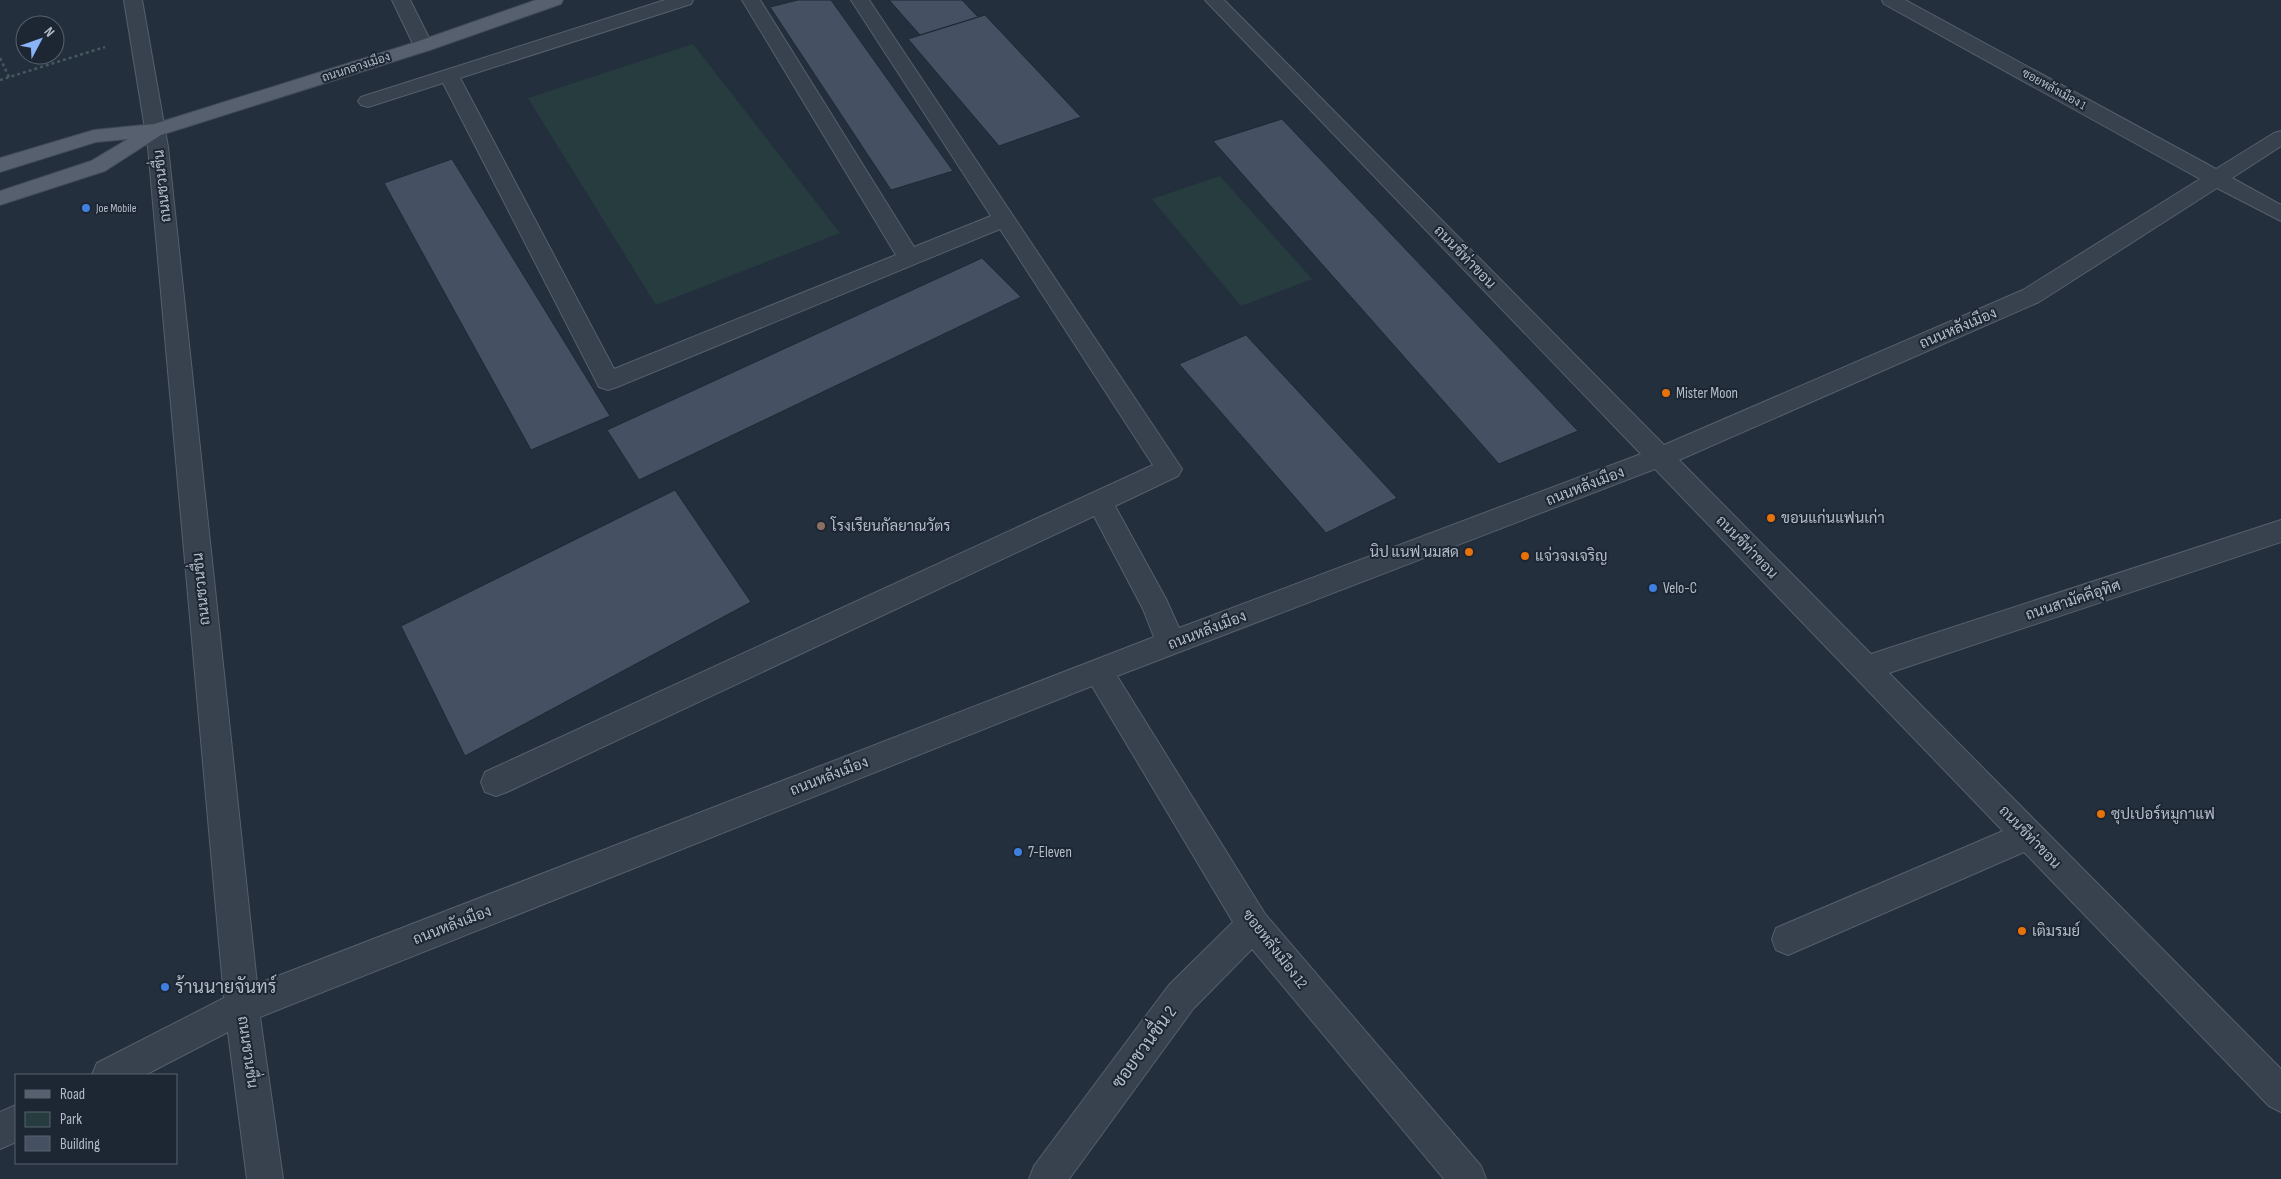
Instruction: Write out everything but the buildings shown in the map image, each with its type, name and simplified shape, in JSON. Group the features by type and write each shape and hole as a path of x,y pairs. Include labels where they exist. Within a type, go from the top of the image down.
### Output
{"main road":[{"name":"ถนนกลางเมือง","path":"0,165 94,136 156,130 423,46 554,0"},
{"name":"ถนนกลางเมือง","path":"0,198 98,166 156,130"}],"street":[{"name":"ถนนชวนชื่น","path":"133,0 156,130 242,1007 265,1179"},
{"path":"401,0 423,46"},
{"path":"368,101 684,0"},
{"path":"751,0 909,258"},
{"path":"496,782 1169,469 860,0"},
{"name":"ถนนชีท่าขอน","path":"1214,0 1661,457 1864,669 2281,1094"},
{"name":"ซอยหลังเมือง 1","path":"1891,0 2281,214"},
{"path":"450,75 608,381 1004,218"},
{"name":"ถนนหลังเมือง","path":"111,1074 242,1007 1098,671 1661,457 2032,296 2281,137"},
{"path":"1100,501 1156,607 1171,643"},
{"name":"ถนนสามัคคีอุทิศ","path":"1864,669 2281,531"},
{"name":"ซอยหลังเมือง 12","path":"1098,671 1253,925 1468,1179"},
{"path":"1788,939 2028,835"},
{"name":"ซอยชวนชื่น 2","path":"1047,1179 1180,997 1253,925"},
{"path":"0,1131 15,1124"}],"path":[{"path":"0,80 139,36"},
{"path":"0,58 9,77"}],"green space":[{"path":"693,44 840,233 656,305 528,98"},
{"path":"1220,176 1312,279 1241,306 1152,199"}],"place":[{"name":"Joe Mobile","path":"86,208"},
{"name":"Mister Moon","path":"1666,393"},
{"name":"ขอนแก่นแฟนเก่า","path":"1771,518"},
{"name":"โรงเรียนกัลยาณวัตร","path":"821,526"},
{"name":"นิป แนฟ นมสด","path":"1469,552"},
{"name":"แจ่วจงเจริญ","path":"1525,556"},
{"name":"Velo-C","path":"1653,588"},
{"name":"ซุปเปอร์หมูกาแฟ","path":"2101,814"},
{"name":"7-Eleven","path":"1018,852"},
{"name":"เติมรมย์","path":"2022,931"},
{"name":"ร้านนายจันทร์","path":"165,987"}]}
